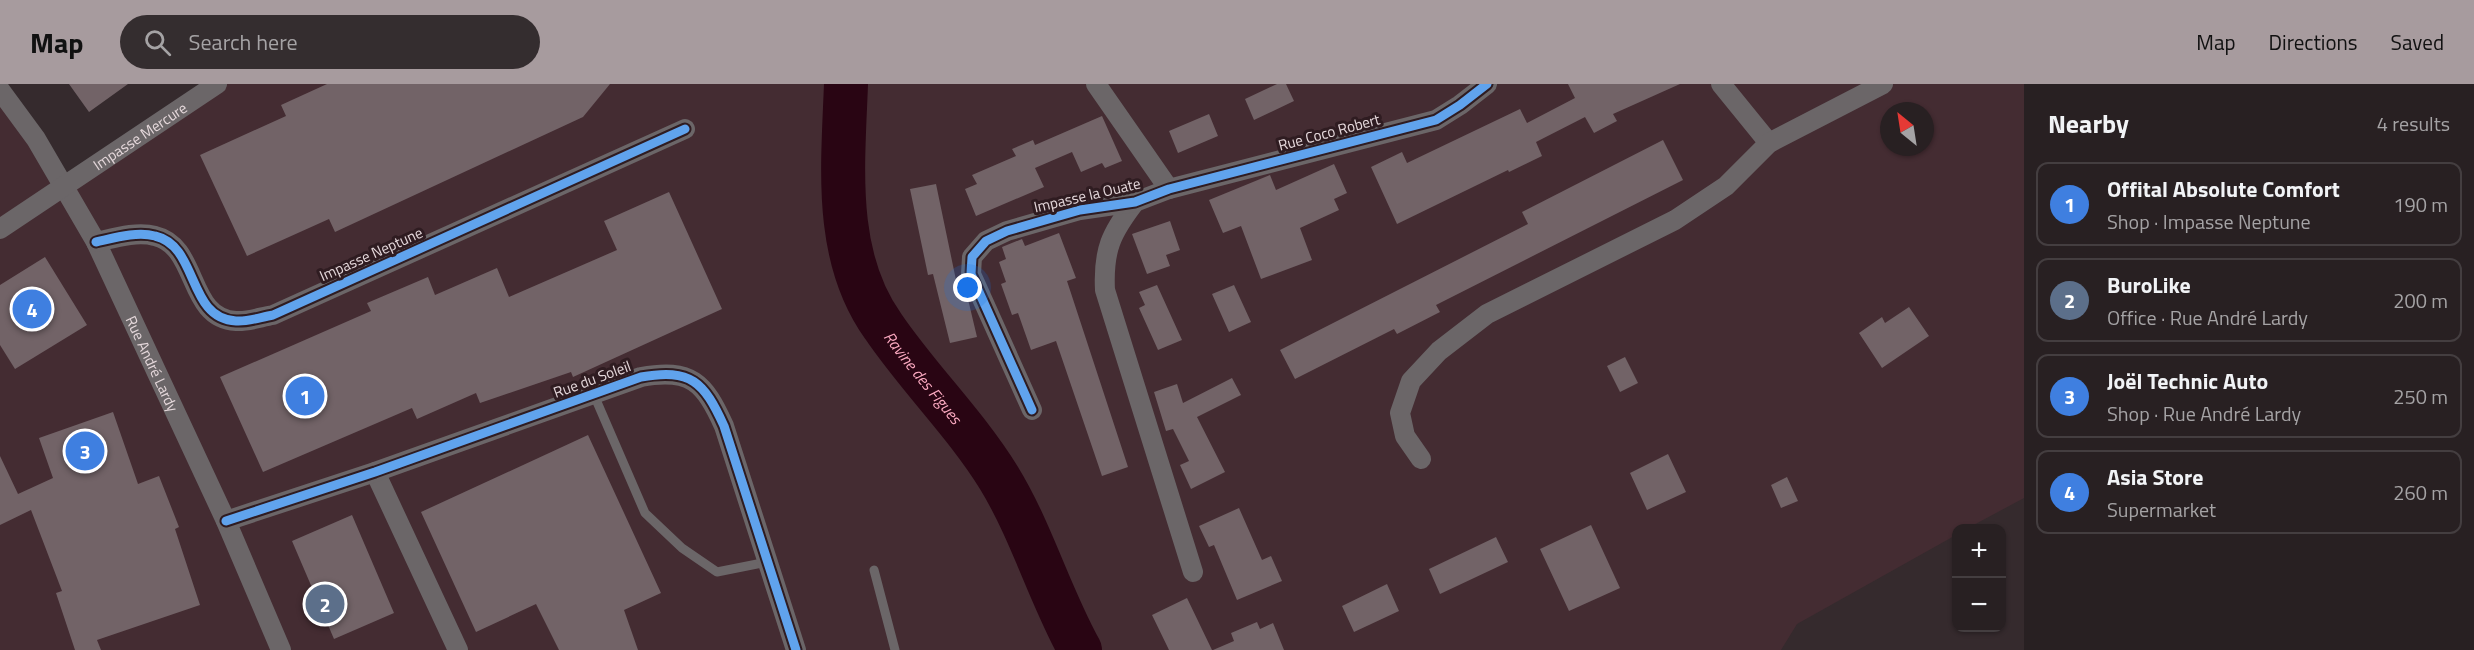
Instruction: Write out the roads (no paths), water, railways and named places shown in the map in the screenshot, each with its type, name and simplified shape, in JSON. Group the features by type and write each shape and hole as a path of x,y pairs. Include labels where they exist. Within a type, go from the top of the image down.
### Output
{"street":[{"name":"Impasse Mercure","path":"0,229 217,84"},
{"path":"1096,84 1169,189"},
{"name":"Rue Coco Robert","path":"1169,189 1436,120 1487,84"},
{"path":"1721,84 1769,144"},
{"path":"1421,459 1405,436 1400,413 1411,381 1439,351 1487,314 1675,220 1726,186 1769,144 1883,84"},
{"name":"Rue André Lardy","path":"0,90 36,139 96,242 226,521 281,650"},
{"name":"Impasse Neptune","path":"96,242 128,236 153,235 171,241 182,255 202,300 217,315 236,321 273,315 685,129"},
{"name":"Impasse la Ouate","path":"1032,410 971,274 972,256 986,241 1007,231 1080,210 1135,202 1169,189"},
{"path":"1135,202 1120,222 1110,242 1104,266 1105,290 1192,572"},
{"name":"Rue du Soleil","path":"226,521 375,472 641,377 663,373 687,376 711,396 724,426 796,650"},
{"path":"375,472 458,650"}],"lane":[{"path":"594,395 645,513 682,548 717,572 767,562"},
{"path":"874,570 895,650"}],"waterway":[{"name":"Ravine des Figues","path":"846,84 843,147 845,210 856,270 867,299 897,345 972,438 999,478 1021,520 1080,650"}],"place":[{"name":"Asia Store","path":"32,309"},
{"name":"Offital Absolute Comfort","path":"305,396"},
{"name":"Joël Technic Auto","path":"85,451"},
{"name":"BuroLike","path":"325,604"}]}
